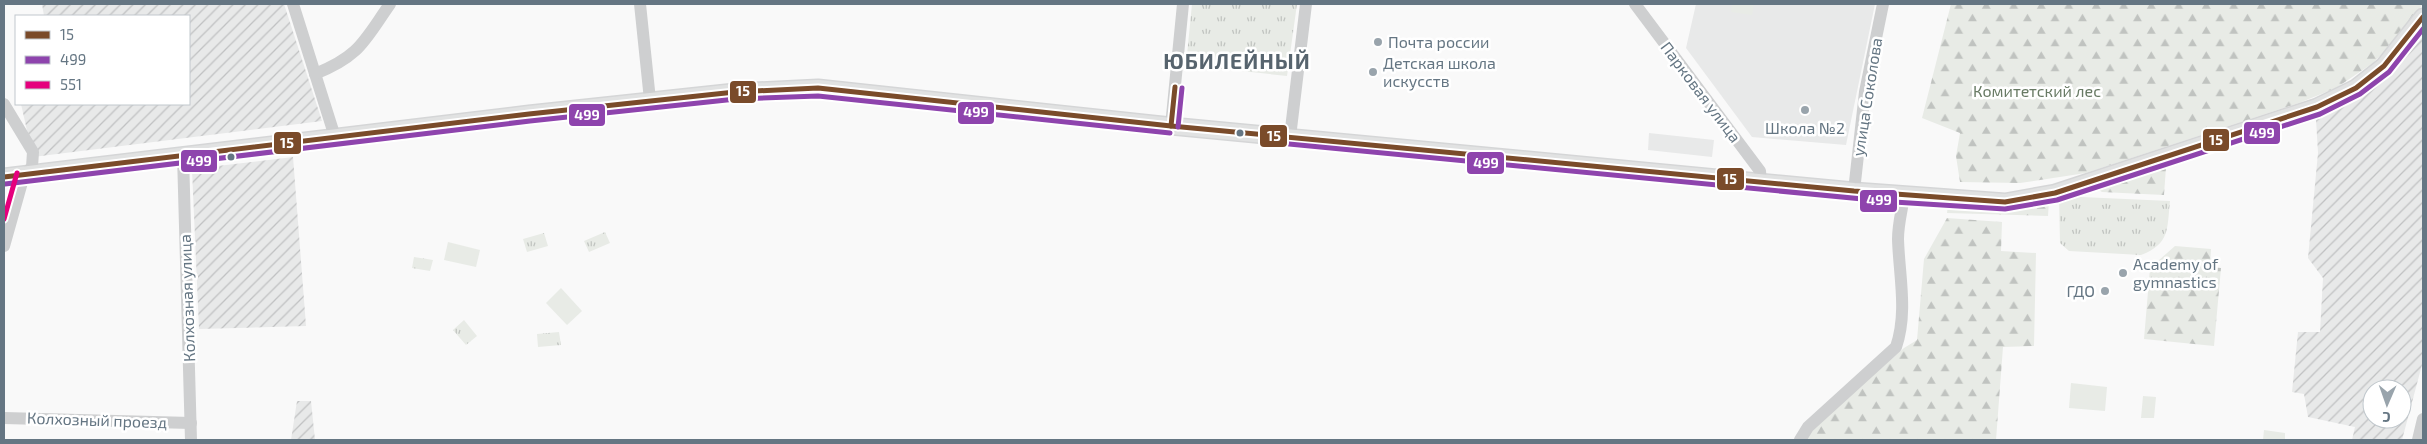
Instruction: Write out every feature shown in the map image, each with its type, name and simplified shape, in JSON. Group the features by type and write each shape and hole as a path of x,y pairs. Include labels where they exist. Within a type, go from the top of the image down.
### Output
{"main road":[{"path":"4,177 650,100 735,92 818,88 1290,138 1904,196 2005,202 2055,193 2317,107 2356,88 2384,66 2423,17"}],"street":[{"path":"294,4 335,137"},
{"path":"315,74 337,65 359,50 390,4"},
{"path":"640,4 650,100"},
{"path":"1171,126 1183,4"},
{"path":"1290,138 1306,4"},
{"name":"Парковая улица","path":"1635,4 1760,171 1761,182"},
{"name":"улица Соколова","path":"1854,191 1865,92 1883,4"},
{"path":"4,104 34,152 32,167 24,175 4,246"},
{"name":"Колхозная улица","path":"183,155 191,440"},
{"path":"1800,440 1808,426 1896,347 1900,336 1902,291 1898,236 1904,196"},
{"name":"Колхозный проезд","path":"4,418 191,423"},
{"path":"2418,440 2423,419"}],"shaded area":[{"path":"42,4 284,4 322,121 33,157 21,105 190,105 190,15 44,15"},
{"path":"1696,4 1875,4 1846,145 1752,137 1686,48"},
{"path":"2423,30 2423,361 2412,402 2412,379 2362,379 2362,429 2405,429 2402,440 2352,440 2355,427 2308,417 2304,394 2292,392 2298,332 2320,332 2323,278 2308,258 2318,153 2316,119 2347,104 2391,74"},
{"path":"1649,133 1714,140 1712,157 1648,150"},
{"path":"293,157 306,326 199,329 192,169"},
{"path":"297,401 311,401 315,440 291,440"}],"green space":[{"path":"1192,4 1297,4 1287,76 1186,65"},
{"path":"1732,4 1754,4 1752,15 1731,12"},
{"name":"Комитетский лес","path":"1951,4 2423,4 2402,33 2373,63 2336,88 2299,103 2086,173 2020,183 1960,182 1956,156 1960,133 1922,118"},
{"path":"2166,167 2164,195 2102,192 2094,187"},
{"path":"2059,196 2170,201 2165,234 2157,246 2141,255 2069,251 2060,243"},
{"path":"2049,200 2048,216 1947,213 1948,205"},
{"path":"1947,218 2002,222 2001,251 2036,253 2034,346 2003,347 1996,440 1807,440 1808,432 1904,348 1917,340 1924,259"},
{"path":"605,232 610,243 589,252 584,241"},
{"path":"544,233 548,246 527,252 523,239"},
{"path":"448,242 480,250 476,267 444,260"},
{"path":"2175,246 2211,249 2210,267 2221,268 2214,346 2144,339 2150,268"},
{"path":"414,257 433,260 430,271 412,268"},
{"path":"561,288 582,311 567,325 546,303"},
{"path":"464,320 477,336 466,345 453,330"},
{"path":"559,332 561,345 538,347 537,334"},
{"path":"2071,383 2107,387 2105,411 2069,408"},
{"path":"2143,396 2156,397 2154,418 2141,418"},
{"path":"2264,430 2285,433 2285,440 2263,440"}],"transit line":[{"name":"15","path":"4,177 529,114 735,92 818,88 1171,126 1854,191 2005,202 2055,193 2317,107 2356,88 2384,66 2423,17"},
{"name":"499","path":"1289,144 1894,202 2005,209 2057,200 2320,114 2360,94 2389,72 2423,29"},
{"name":"15","path":"1171,126 1175,87"},
{"name":"499","path":"1178,127 1182,88"},
{"name":"499","path":"5,184 530,121 736,99 818,96 1170,133"},
{"name":"551","path":"4,219 17,173"}],"place":[{"name":"Почта россии","path":"1378,42"},
{"name":"Детская школа искусств","path":"1373,72"},
{"name":"Школа №2","path":"1805,110"},
{"name":"Academy of gymnastics","path":"2123,273"},
{"name":"ГДО","path":"2105,291"}],"district":[{"name":"ЮБИЛЕЙНЫЙ","path":"1237,62"}]}
